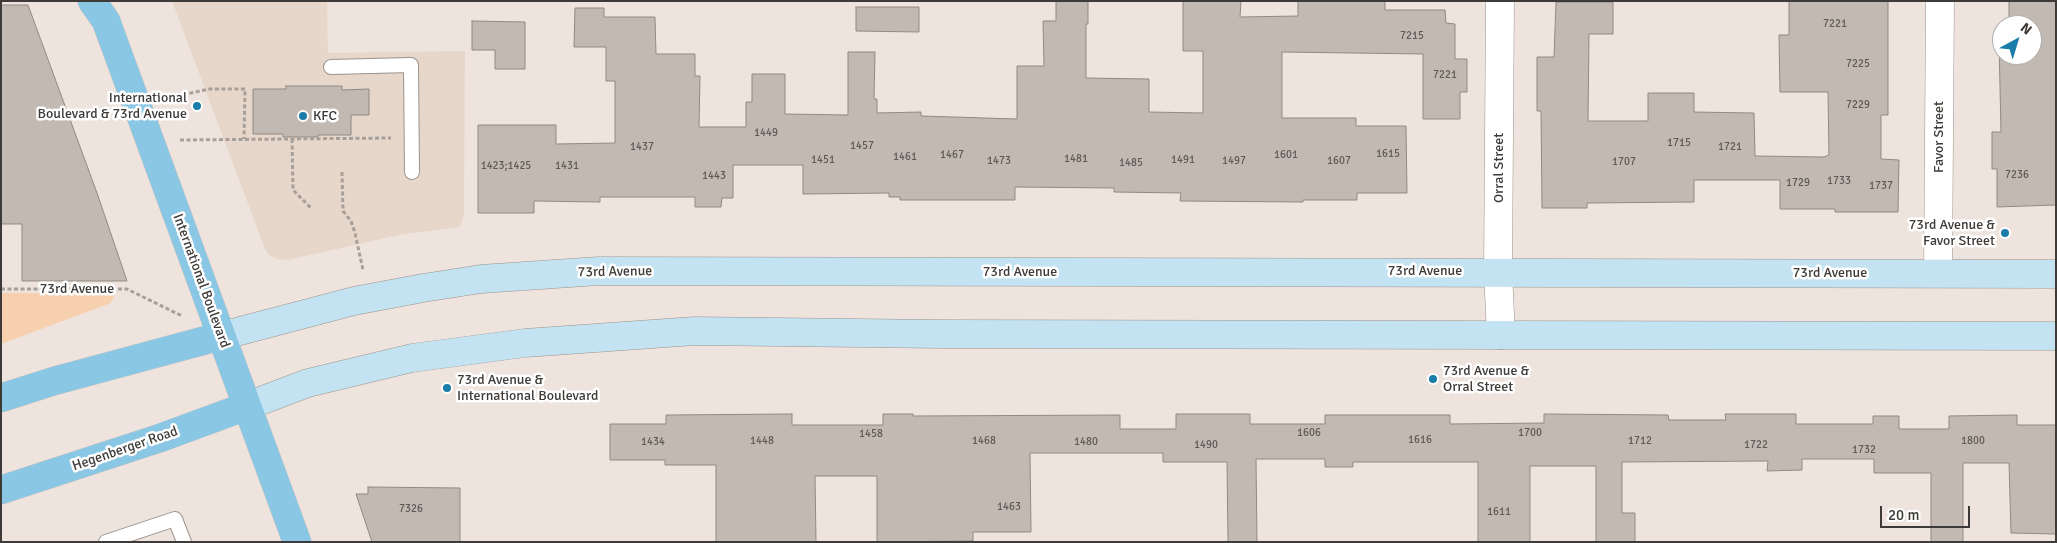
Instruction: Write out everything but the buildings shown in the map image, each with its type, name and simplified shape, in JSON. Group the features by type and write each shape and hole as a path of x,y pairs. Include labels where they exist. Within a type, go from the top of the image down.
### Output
{"main road":[{"name":"International Boulevard","path":"101,8 297,542"},
{"name":"73rd Avenue","path":"221,336 368,298 481,279 599,271 2056,274"},
{"path":"247,406 308,383 412,358 525,343 677,332 2056,336"},
{"path":"1,398 63,378 221,336"},
{"name":"Hegenberger Road","path":"1,490 160,438 247,406"}],"street":[{"name":"Orral Street","path":"1500,1 1498,272 1501,335"},
{"name":"Favor Street","path":"1938,273 1940,1"}],"lane":[{"path":"331,67 411,65 412,172"},
{"path":"106,542 176,519 184,542"}],"path":[{"path":"137,106 208,89 245,89 244,139"},
{"path":"149,140 412,138"},
{"path":"292,139 293,190 311,208"},
{"path":"342,172 343,210 356,233 368,298"},
{"name":"73rd Avenue","path":"1,289 128,289 221,336"}],"shaded area":[{"path":"172,1 327,1 328,53 465,51 464,215 460,227 399,235 288,260 277,259 269,255 265,249"},
{"path":"1,293 115,293 111,303 1,344"}],"place":[{"name":"International Boulevard & 73rd Avenue","path":"197,106"},
{"name":"KFC","path":"303,116"},
{"name":"73rd Avenue & Favor Street","path":"2005,233"},
{"name":"73rd Avenue & Orral Street","path":"1433,379"},
{"name":"73rd Avenue & International Boulevard","path":"447,388"}]}
